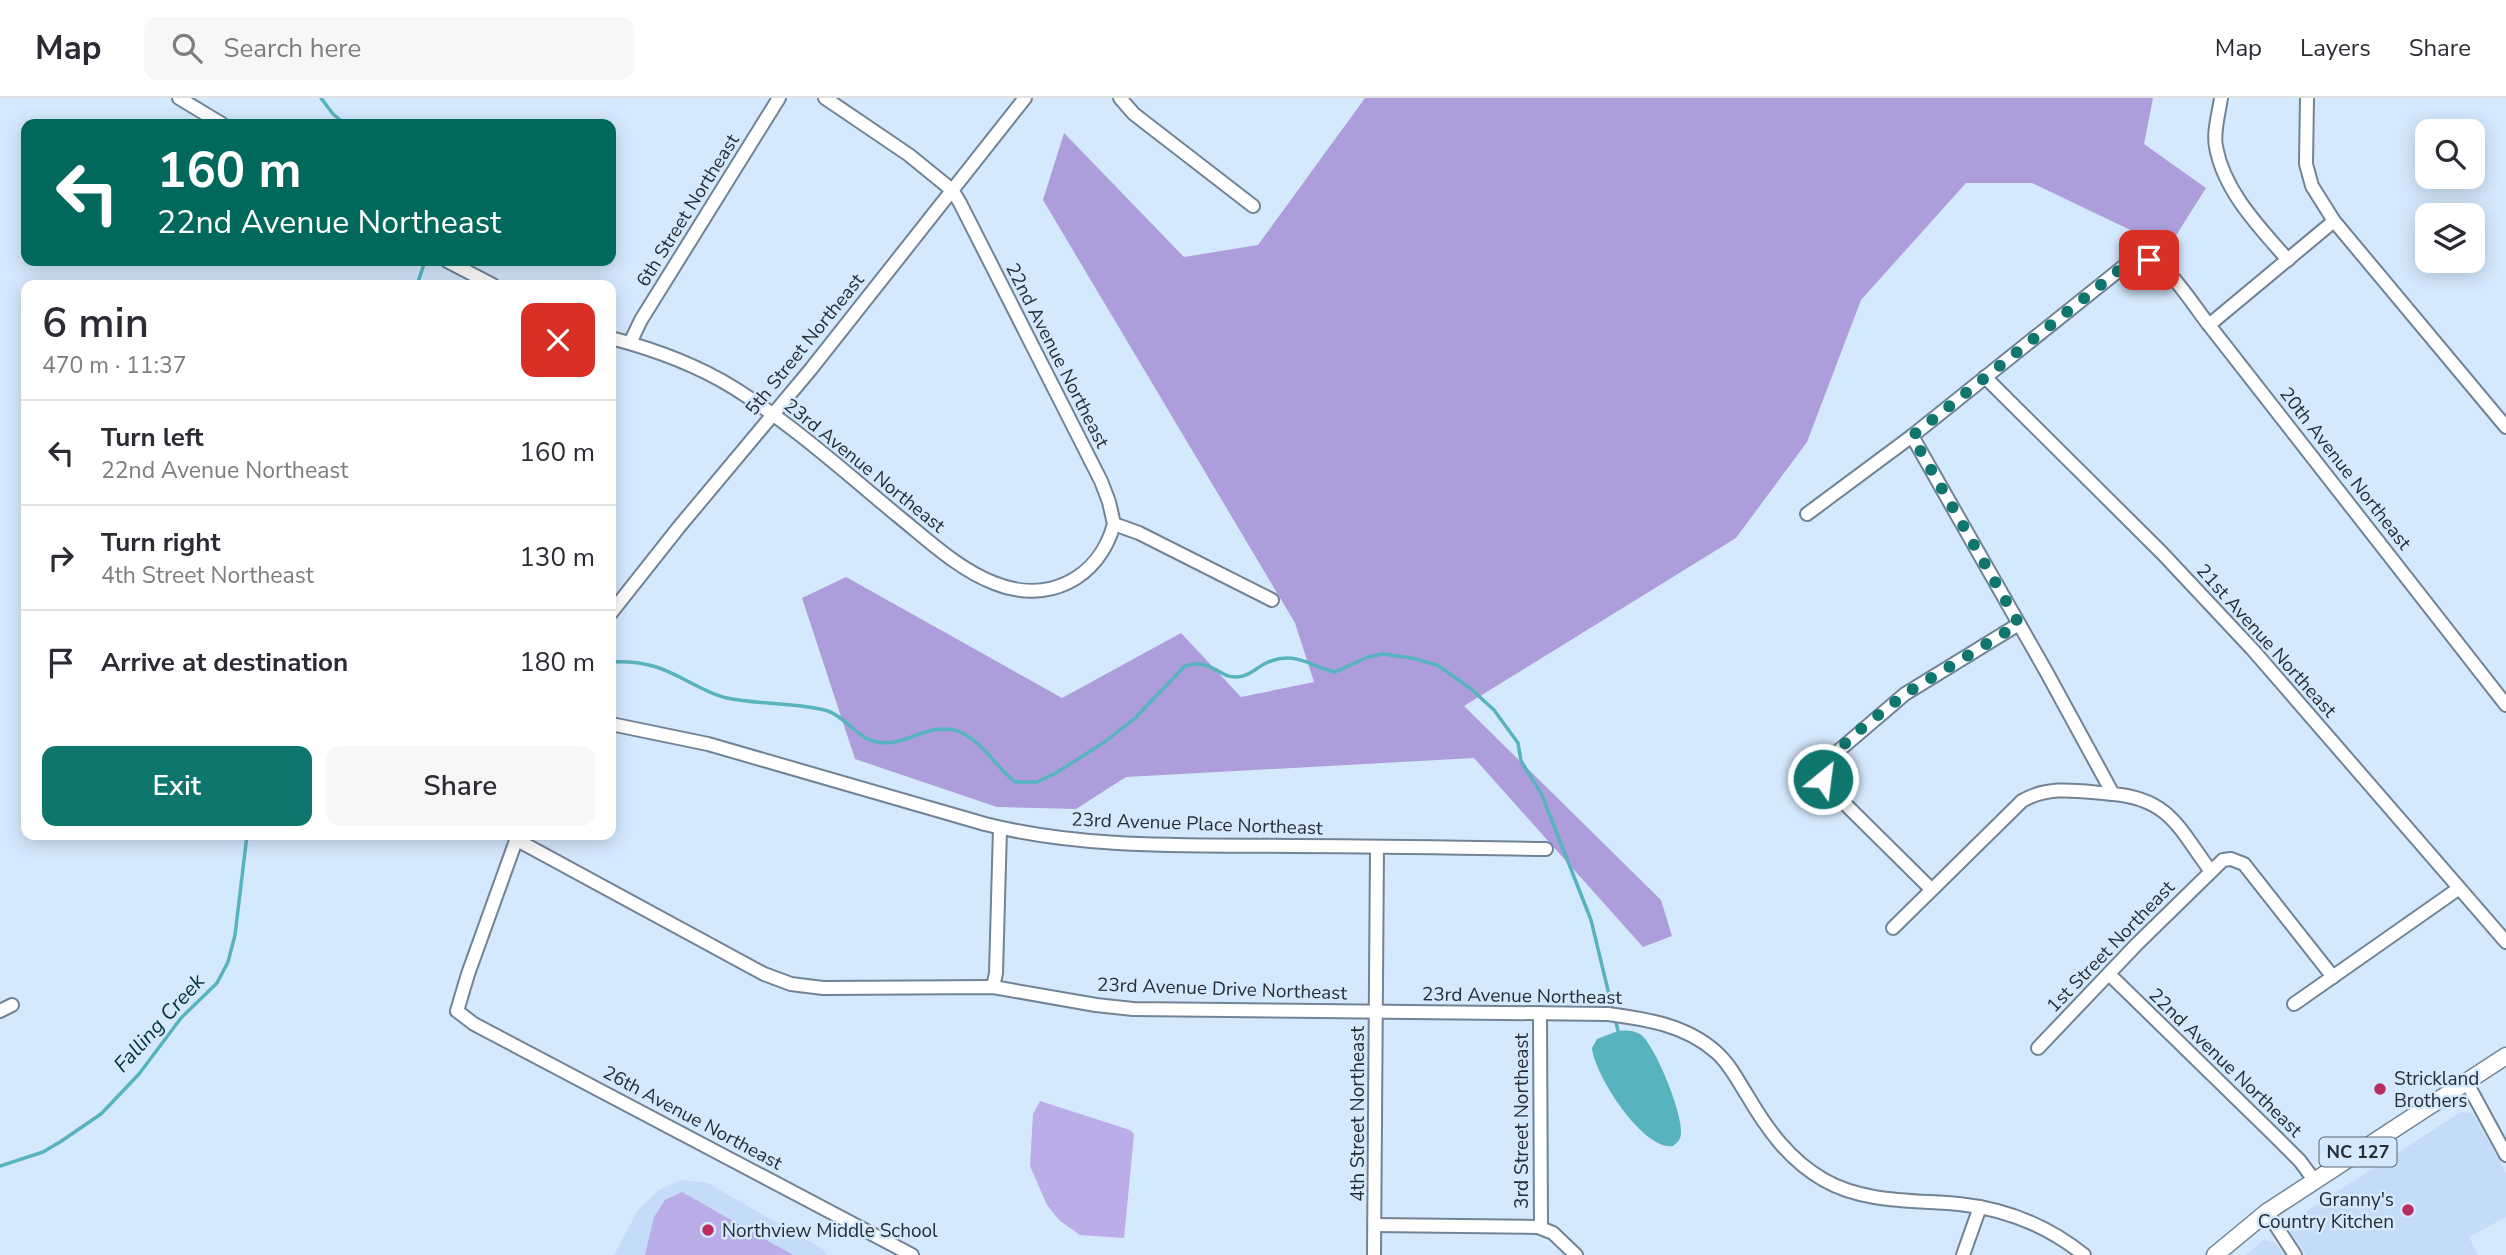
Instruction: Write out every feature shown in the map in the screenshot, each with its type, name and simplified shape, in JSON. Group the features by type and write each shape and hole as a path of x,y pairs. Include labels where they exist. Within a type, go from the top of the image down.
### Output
{"main road":[{"name":"NC 127","path":"2215,1255 2267,1212 2506,1056"}],"street":[{"path":"179,98 214,119"},
{"name":"6th Street Northeast","path":"630,343 641,320 779,98"},
{"name":"22nd Avenue Northeast","path":"825,98 889,140 952,190 1101,481 1114,524"},
{"name":"5th Street Northeast","path":"616,604 772,415 1024,98"},
{"path":"1120,98 1134,114 1253,206"},
{"path":"2221,98 2215,145 2228,181 2240,202 2288,260"},
{"path":"2307,98 2306,164 2312,186 2334,221 2506,426"},
{"path":"2210,325 2334,221"},
{"name":"20th Avenue Northeast","path":"1985,377 2128,263 2149,260 2164,269 2506,705"},
{"path":"457,266 483,280"},
{"name":"23rd Avenue Northeast","path":"616,339 710,375 735,388 820,450 955,561 992,583 1018,590 1047,590 1064,584 1091,569 1103,552 1114,524"},
{"path":"1807,514 1912,436 1985,377"},
{"name":"21st Avenue Northeast","path":"1985,377 2162,553 2253,650 2506,942"},
{"path":"1912,436 2113,794"},
{"path":"1114,524 1139,533 1272,600"},
{"path":"1931,889 1825,784 1822,774 1836,753 1905,694 2019,624"},
{"name":"23rd Avenue Place Northeast","path":"616,725 708,744 1000,828 1049,837 1110,842 1546,849"},
{"path":"1893,928 2014,808 2030,796 2054,789 2113,794 2141,798 2162,809 2210,870 2222,860 2231,859 2244,864 2333,977"},
{"path":"993,987 996,973 1000,828"},
{"name":"26th Avenue Northeast","path":"517,840 457,1011 474,1024 912,1255"},
{"name":"23rd Avenue Drive Northeast","path":"523,840 764,974 791,985 845,989 993,987 1133,1009 1376,1011"},
{"name":"4th Street Northeast","path":"1374,1255 1377,848"},
{"name":"1st Street Northeast","path":"2038,1048 2210,870"},
{"path":"2294,1004 2458,889"},
{"name":"22nd Avenue Northeast","path":"2109,974 2300,1161 2314,1180"},
{"name":"23rd Avenue Northeast","path":"1376,1011 1608,1014 1663,1024 1690,1034 1718,1053 1777,1141 1822,1179 1851,1191 1881,1198 1980,1207 2005,1212 2061,1237 2084,1255"},
{"name":"3rd Street Northeast","path":"1540,1013 1541,1228"},
{"path":"2467,1083 2506,1155"},
{"path":"1964,1255 1980,1207"},
{"path":"2267,1212 2295,1255"},
{"path":"1375,1225 1541,1228 1553,1233 1576,1255"}],"shaded area":[{"path":"1365,98 2153,98 2144,144 2206,188 2168,248 2032,183 1966,183 1861,300 1807,442 1736,538 1464,706 1661,900 1672,936 1643,947 1474,758 1126,777 1076,809 997,807 855,759 802,598 846,577 1062,698 1181,633 1241,697 1314,682 1295,623 1043,200 1064,133 1184,257 1258,245"},
{"path":"1618,1031 1640,1034 1660,1065 1678,1111 1681,1133 1673,1146 1661,1144 1635,1124 1622,1109 1601,1075 1592,1048 1597,1039"},
{"path":"1040,1101 1130,1130 1134,1134 1124,1238 1080,1235 1060,1221 1047,1205 1030,1166 1033,1114"},
{"path":"2461,1112 2473,1113 2506,1173 2506,1217 2469,1237 2478,1255 2306,1255 2290,1231 2293,1220"},
{"name":"Northview Middle School","path":"681,1180 708,1183 824,1250 827,1255 614,1255 638,1210 659,1190"},
{"path":"682,1192 793,1255 645,1255 654,1217 665,1200"},
{"path":"2263,1240 2274,1242 2285,1255 2246,1255"}],"waterway":[{"name":"Falling Creek","path":"321,98 339,119"},
{"name":"Falling Creek","path":"419,280 423,266"},
{"path":"616,662 653,666 727,698 828,711 864,737 877,742 898,741 938,729 960,732 976,742 1015,782 1037,782 1106,741 1135,718 1185,666 1203,664 1225,675 1241,677 1266,663 1285,658 1302,660 1335,672 1368,657 1383,654 1437,665 1470,688 1494,710 1518,743 1521,761 1541,793 1591,920 1613,1011"},
{"name":"Falling Creek","path":"0,1166 43,1152 101,1114 139,1074 181,1018 217,983 228,962 235,935 246,840"},
{"path":"1615,1018 1619,1035"}],"place":[{"name":"Strickland Brothers","path":"2380,1089"},
{"name":"Granny's Country Kitchen","path":"2408,1210"},
{"name":"Northview Middle School","path":"708,1230"}],"route":[{"path":"1823,779 1822,774 1836,753 1891,705 2019,624 1912,436 2128,263 2149,260"}]}
